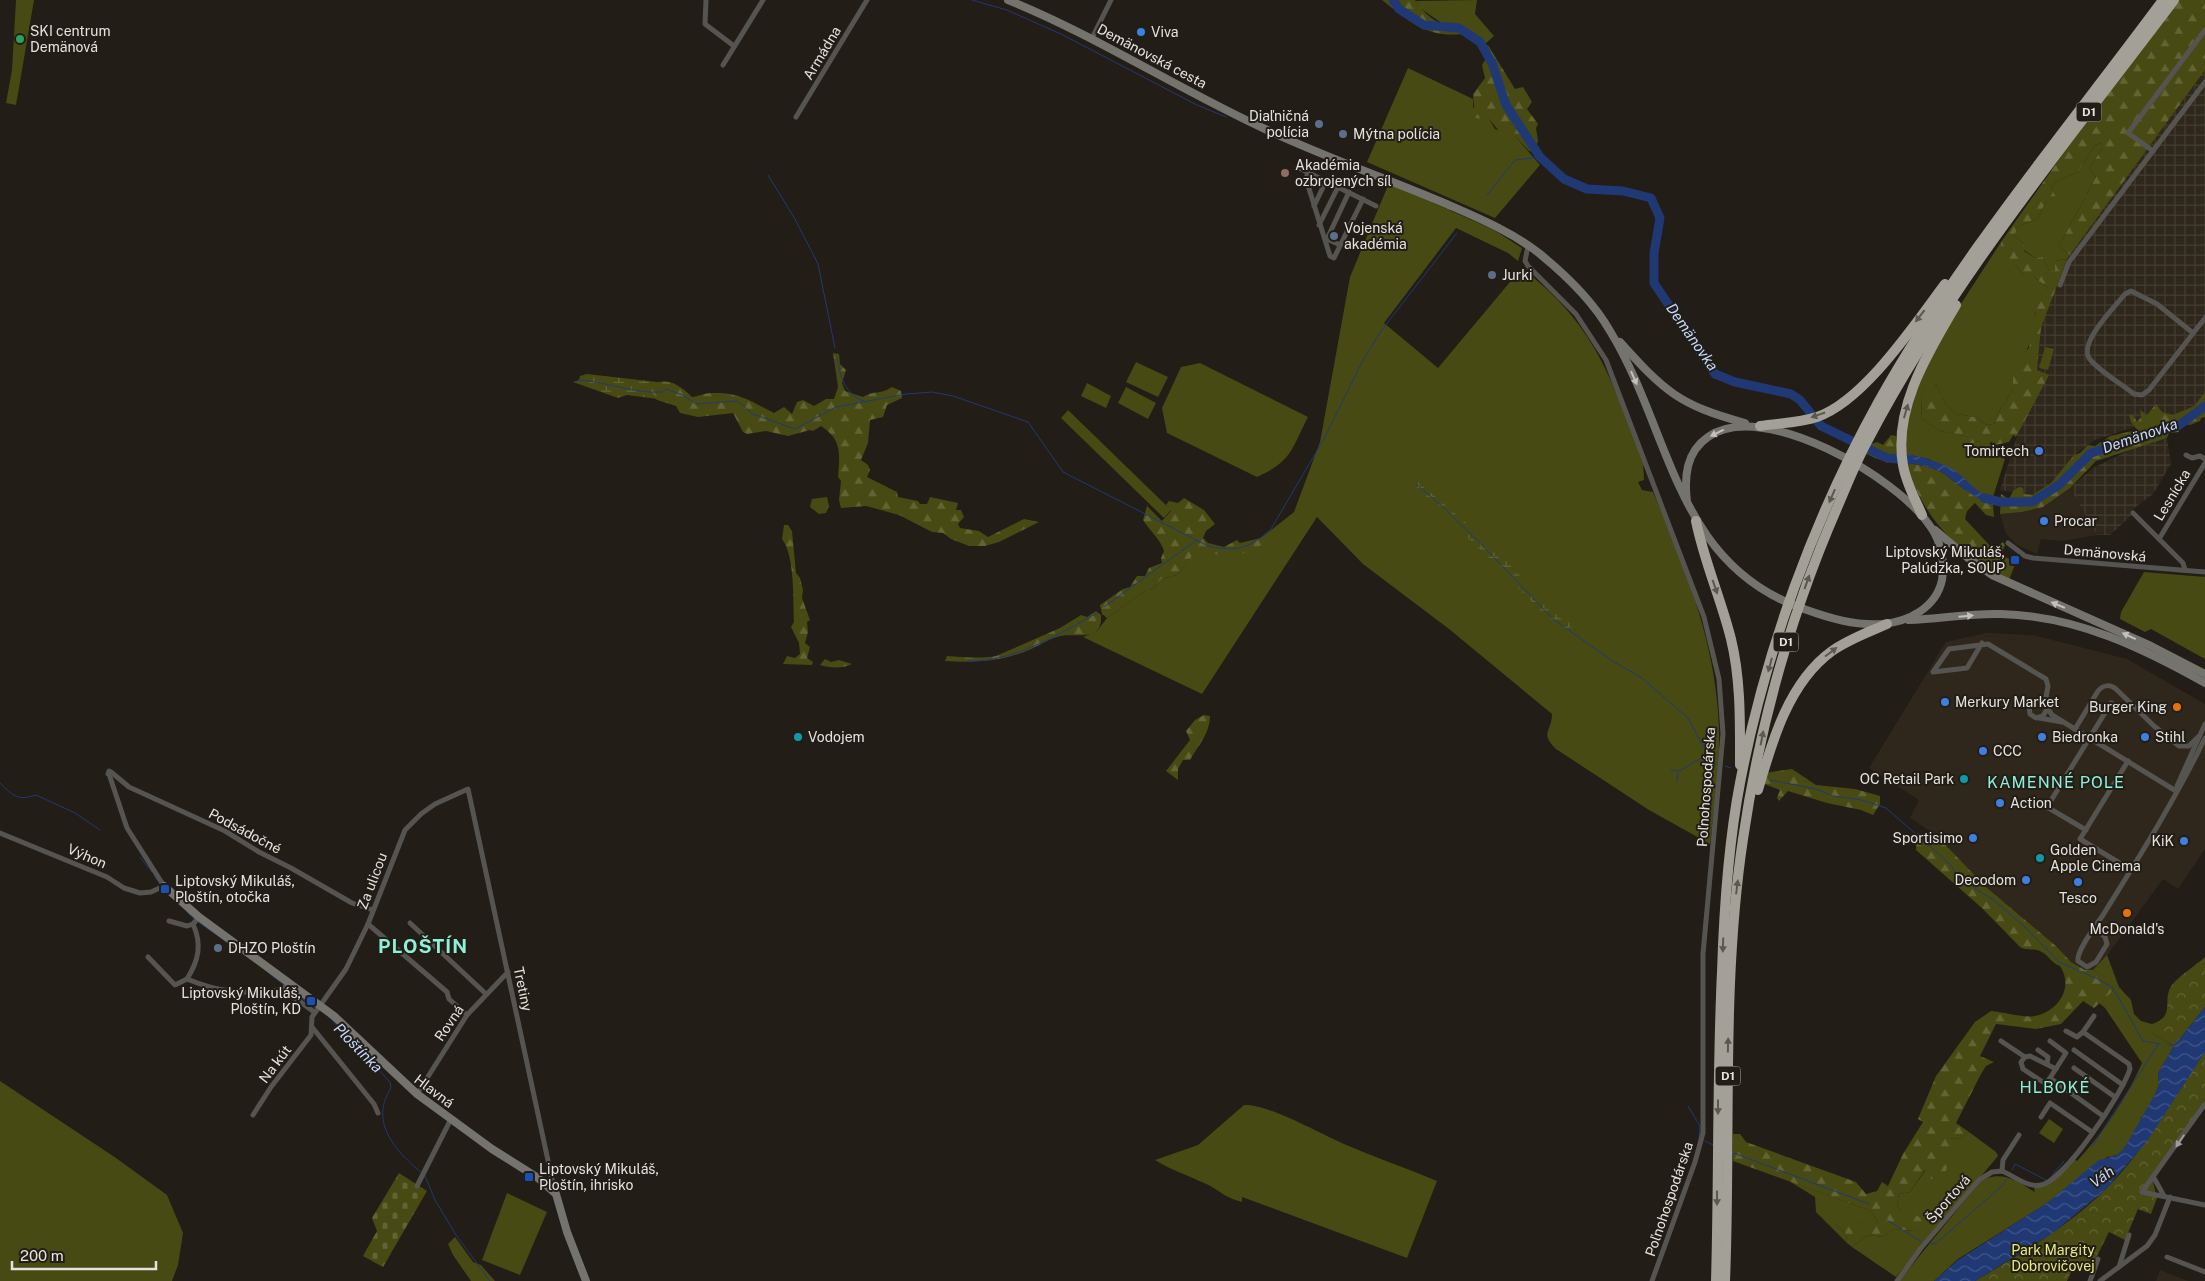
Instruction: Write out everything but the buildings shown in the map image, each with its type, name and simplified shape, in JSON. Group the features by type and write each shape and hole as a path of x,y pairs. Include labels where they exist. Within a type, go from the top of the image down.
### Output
{"highway":[{"name":"D1","path":"1724,1281 1718,1045 1725,896 1740,783 1779,632 1808,552 1900,366 1966,263 2164,0"},
{"name":"D1","path":"1864,437 1938,321 2004,225 2174,0"},
{"path":"1922,516 1907,482 1903,466 1901,437 1908,402 1927,356 2004,225"},
{"path":"1756,425 1815,418 1839,405 1874,373 1950,278 1966,263"},
{"name":"D1","path":"1716,1281 1728,1006 1736,898 1743,837 1768,704 1788,636 1816,555 1856,454"},
{"path":"1696,521 1700,541 1728,626 1734,656 1740,714 1740,783"},
{"path":"1743,837 1770,749 1788,706 1801,684 1814,667 1831,652 1887,624"}],"main road":[{"name":"Demänovská cesta","path":"1008,0 1027,4 1219,107 1283,137 1479,218 1528,246 1575,285 1612,334"},
{"path":"1612,334 1655,381 1669,393 1704,411 1802,438 1852,462 1895,492 1922,516 1931,527 1992,575 2107,625 2205,683"},
{"path":"1612,334 1634,378 1676,481 1706,538 1745,576 1764,590 1792,605 1843,621 1866,624 1887,624 1904,620 1985,614 2015,615 2063,622 2150,649 2205,674"},
{"path":"1687,502 1687,470 1698,446 1719,431 1756,425"},
{"path":"1904,620 1926,606 1941,583 1941,553 1931,527"},
{"name":"Hlavná","path":"166,888 196,920 316,1007 417,1094 556,1194"},
{"path":"556,1194 567,1232 586,1281"}],"street":[{"path":"706,0 704,24 734,46"},
{"path":"723,65 763,0"},
{"name":"Armádna","path":"796,117 867,0"},
{"path":"1092,38 1111,0"},
{"path":"2153,151 2128,133 2205,30"},
{"path":"2060,286 2070,262 2205,82"},
{"path":"1297,167 1376,206"},
{"path":"1308,172 1306,179 1314,206 1330,256 1334,258 1362,199"},
{"path":"1314,206 1326,181"},
{"path":"1320,225 1338,187"},
{"path":"1325,238 1349,192"},
{"path":"1325,238 1340,245"},
{"name":"Poľnohospodárska","path":"1528,246 1526,258 1528,266 1576,314 1609,365 1704,617 1720,686 1722,750 1703,954 1703,1133 1697,1158 1652,1281"},
{"path":"2193,333 2157,304 2131,291 2125,294 2088,340 2086,351 2091,360 2098,366 2134,394 2142,395 2150,390 2205,318"},
{"name":"Lesnícka","path":"2186,455 2192,458 2200,456 2205,459"},
{"name":"Lesnícka","path":"2159,539 2205,463"},
{"name":"Lesnícka","path":"2133,513 2183,563 2185,570"},
{"name":"Demänovská","path":"2008,543 2025,556 2033,558 2205,572"},
{"path":"1982,643 1967,668 1933,672 1949,649 1982,643 1988,644 2046,679 2048,688 2045,703 2047,709 2089,738 2176,791"},
{"path":"2075,729 2098,691 2108,686 2116,689 2154,726 2179,746 2189,746 2198,737"},
{"path":"2048,688 2039,699 2031,702 2029,706 2030,714 2039,718 2065,722"},
{"path":"2039,699 2045,703"},
{"path":"2086,830 2047,807 2111,703 2122,709"},
{"path":"2039,718 2043,716 2047,709"},
{"path":"2176,791 2205,724"},
{"path":"2095,928 2105,937 2107,944 2096,962 2087,967 2080,963 2078,957 2095,928 2158,827 2205,738"},
{"path":"2128,761 2080,839 2131,870"},
{"name":"Podsádočné","path":"166,888 127,828 109,771 129,787 225,831 259,852 352,903 373,910"},
{"name":"Za ulicou","path":"316,1007 346,969 368,924 405,830 421,814 435,804 468,790"},
{"name":"Tretiny","path":"468,790 556,1194"},
{"name":"Výhon","path":"0,833 107,877 124,888 140,893 166,888"},
{"path":"148,957 172,983 179,984 187,979 196,963 200,946 196,920 187,926 169,921"},
{"path":"410,923 485,993"},
{"path":"368,924 446,992 449,999 467,1015"},
{"name":"Rovná","path":"417,1094 467,1015 485,993 508,972"},
{"path":"187,979 218,990 243,994 286,986 316,1007"},
{"name":"Na kút","path":"253,1115 275,1082 310,1037 311,1020 316,1007"},
{"path":"2066,1031 2077,1037 2083,1032 2094,1016"},
{"path":"312,1027 374,1104 378,1113"},
{"path":"2019,1135 2003,1160 2002,1171 2029,1184 2044,1185 2064,1170 2116,1097 2129,1074 2129,1064 2083,1032"},
{"path":"2001,1041 2025,1057 2030,1056 2056,1069"},
{"path":"2025,1057 2021,1062 2023,1069 2046,1084 2066,1053 2050,1041"},
{"path":"2038,1050 2048,1058 2047,1064"},
{"path":"2074,1050 2123,1085"},
{"path":"2074,1068 2116,1097"},
{"path":"2050,1078 2103,1116"},
{"path":"2041,1117 2050,1103 2092,1132"},
{"path":"2205,1104 2154,1178 2142,1192 2205,1205"},
{"path":"417,1186 451,1119"},
{"name":"Športová","path":"1897,1281 1921,1248 1979,1180 1992,1172 2002,1171"},
{"path":"2154,1178 2167,1197"},
{"path":"2100,1281 2147,1246 2155,1235 2167,1197"},
{"path":"2119,1267 2129,1235"},
{"path":"2167,1257 2205,1272"},
{"path":"2090,1281 2098,1259"}],"shaded area":[{"path":"2205,70 2205,392 2194,406 2155,423 2152,421 2095,440 2078,452 2051,483 2032,495 2000,490 2020,427 2048,376 2037,370 2041,328 2067,259"},
{"path":"2167,438 2171,464 2153,494 2133,509 2131,516 2110,535 2097,535 2070,488 2093,468 2134,448"},
{"path":"2070,488 2097,535 2063,541 2041,539 2037,554 2017,545 2006,534 2000,514 2022,512 2043,507"},
{"name":"KAMENNÉ POLE","path":"1986,633 2033,635 2127,659 2205,704 2205,849 2178,889 2163,879 2101,964 2093,970 2085,970 2071,962 2056,946 1986,887 1935,834 1910,818 1919,800 1869,768 1946,642"},
{"path":"2160,1270 2188,1281 2156,1281"}],"green space":[{"name":"SKI centrum Demänová","path":"16,0 34,0 16,105 6,103 12,70"},
{"path":"1382,0 1415,0 1427,14 1438,22 1444,25 1462,27 1462,34 1449,35 1428,31 1410,21"},
{"path":"1477,0 1475,14 1494,36 1485,44 1462,27 1454,24 1443,24 1420,8 1415,1"},
{"path":"2178,0 2205,0 2205,70 2070,255 2059,246 2096,177 2089,168 2102,149 2102,143 2095,145 2078,172 2057,181 2051,188 2056,197 2045,204 2037,219 2019,226 2014,236 2024,244 2024,251 2035,258 2043,257 2049,271 2055,271 2055,261 2067,259 2041,328 2037,370 2049,375 2016,437 2013,435 2009,442 1996,445 1991,442 1982,449 1980,448 1981,442 1977,441 1971,446 1966,444 1969,437 1940,431 1922,419 1921,396 1924,387 1928,395 1933,391 1936,384 1946,405 1956,414 1975,417 1987,425 1994,424 2002,405 2006,402 2013,387 2013,372 2022,350 2029,347 2036,310 2048,288 2034,277 2025,277 2015,264 2006,263 2001,254 2001,242 2065,151"},
{"path":"1488,45 1515,89 1523,87 1532,102 1527,109 1538,124 1536,128 1538,141 1534,152 1529,151 1515,136 1508,142 1489,119 1475,118 1473,94 1485,78 1482,65 1489,54 1486,47"},
{"path":"1408,68 1473,99 1473,107 1489,119 1495,129 1515,136 1540,165 1495,218 1367,162"},
{"path":"2102,143 2102,149 2089,168 2096,177 2059,246 2070,255 2067,259 2055,261 2055,271 2049,271 2043,257 2035,258 2024,250 2024,244 2014,236 2019,226 2037,219 2045,204 2055,197 2051,188 2057,181 2078,172 2095,145"},
{"path":"1389,183 1494,230 1522,248 1518,261 1508,253 1456,228 1384,323 1438,368 1515,276 1529,274 1552,294 1571,315 1601,359 1623,408 1643,463 1644,480 1638,482 1642,490 1653,492 1688,578 1706,638 1717,699 1719,730 1719,758 1710,844 1649,810 1556,749 1547,735 1552,714 1449,629 1363,564 1317,517 1202,694 1083,637 1097,631 1107,618 1146,590 1153,589 1161,579 1177,575 1196,550 1247,549 1294,512 1320,442 1350,277"},
{"path":"2001,242 2001,254 2015,264 2025,277 2034,277 2048,288 2035,313 2031,342 2013,372 2013,387 2006,402 2002,405 1994,424 1987,425 1975,417 1956,414 1946,405 1936,384 1933,392 1927,396 1924,388 1921,396 1922,419 1940,431 1970,437 1971,446 1977,441 1996,445 1996,456 2005,459 1993,497 1980,493 1929,459 1905,454 1905,437 1912,395 1957,310"},
{"path":"2045,347 2054,349 2048,370 2039,368"},
{"path":"833,353 839,354 840,364 846,370 842,383 845,391 863,397 892,387 901,391 902,398 887,405 883,417 870,420 868,443 861,460 868,465 870,470 867,477 897,492 898,497 918,501 920,504 927,504 930,497 958,503 956,510 961,510 964,517 958,524 960,528 979,531 988,537 1024,519 1039,522 999,542 985,546 969,546 951,539 943,533 932,532 899,515 866,506 841,508 839,500 841,481 838,477 838,448 833,437 821,426 813,431 810,430 788,436 766,431 747,434 743,432 733,413 698,417 680,413 676,406 657,400 646,388 647,385 654,383 672,383 682,388 692,397 709,393 730,394 744,398 774,413 784,407 792,414 797,402 803,400 814,406 826,399 834,399 838,387"},
{"path":"1136,362 1168,377 1158,397 1126,382"},
{"path":"1200,363 1308,417 1294,446 1277,466 1257,477 1167,433 1162,408 1181,367"},
{"path":"587,374 657,382 649,389 658,399 627,395 618,398 573,382 579,380 580,376"},
{"path":"1087,383 1111,396 1106,408 1081,396"},
{"path":"1126,387 1156,403 1148,419 1118,403"},
{"path":"2205,392 2205,417 2201,418 2200,421 2190,425 2178,423 2176,425 2179,432 2169,433 2167,438 2096,461 2070,488 2043,507 2022,512 2000,514 2001,494 2009,499 2013,491 2019,487 2023,488 2024,494 2032,495 2051,483 2074,455 2080,453 2088,445 2095,446 2110,436 2137,430 2131,422 2129,415 2132,414 2137,422 2141,417 2140,410 2147,415 2156,404 2162,412 2173,415 2194,406"},
{"path":"1068,410 1171,510 1164,518 1061,418"},
{"path":"1891,435 1896,436 1897,458 1889,458 1888,463 1866,454 1871,444 1877,442 1883,445"},
{"path":"1906,463 1938,470 1974,496 1993,504 1994,517 1986,515 1975,503 1967,511 1965,519 1994,550 2003,542 2005,545 2001,555 2016,562 2009,580 1991,570 1958,546 1945,532 1922,501"},
{"path":"1417,481 1499,551 1540,600 1560,618 1576,626 1567,628 1569,639 1414,484"},
{"path":"827,497 829,506 826,513 819,514 810,507 812,499"},
{"path":"1184,498 1204,510 1215,524 1206,531 1203,538 1208,543 1224,547 1237,540 1240,543 1265,537 1264,543 1255,549 1239,554 1223,555 1195,552 1177,575 1161,579 1153,589 1146,590 1107,618 1102,614 1100,605 1123,589 1130,587 1137,576 1145,576 1149,568 1162,563 1163,547 1143,520 1147,506 1162,521 1171,511 1166,505 1169,501 1178,503"},
{"path":"784,525 788,525 792,531 796,573 800,578 803,590 802,598 810,620 807,622 808,632 805,643 810,647 807,658 813,662 812,665 783,664 787,656 795,658 800,654 799,643 791,627 794,622 792,579 789,556 782,539"},
{"path":"2144,572 2205,577 2205,659 2151,629 2145,632 2120,619 2121,612"},
{"path":"1096,611 1101,615 1100,624 1092,634 1057,637 1029,650 998,659 977,662 945,661 947,656 978,658 996,656 1060,628 1081,615 1087,617"},
{"path":"825,659 831,662 839,660 852,664 836,668 820,665"},
{"path":"1204,715 1210,716 1206,734 1190,760 1183,760 1178,769 1178,780 1166,771 1190,740 1186,731 1195,720"},
{"path":"1792,769 1816,785 1855,789 1880,796 1880,804 1873,815 1861,810 1827,803 1788,791 1779,801 1777,798 1780,790 1762,783 1765,773"},
{"path":"1917,833 1935,834 1986,887 2056,946 2071,962 2085,970 2093,970 2112,981 2113,991 2094,1008 2083,1001 2061,1024 2036,1029 1996,1024 1980,1056 1994,1062 1986,1066 1981,1074 1956,1123 1969,1132 1961,1138 1948,1139 1952,1152 1944,1177 1931,1179 1925,1170 1910,1192 1899,1194 1897,1203 1900,1212 1911,1211 1924,1221 1925,1225 1914,1231 1892,1229 1884,1237 1868,1235 1852,1247 1847,1243 1846,1234 1836,1224 1853,1216 1857,1223 1869,1226 1878,1222 1871,1211 1733,1161 1733,1134 1740,1134 1746,1142 1856,1182 1866,1194 1877,1191 1882,1182 1888,1186 1903,1154 1923,1122 1918,1119 1936,1076 1975,1022 1991,1011 2025,1016 2035,1016 2044,1013 2057,1004 2065,990 2064,974 2060,966 2040,951 2020,947 1983,909 1916,850"},
{"path":"2107,955 2119,987 2131,1000 2134,1014 2141,1021 2152,1024 2152,1033 2174,1046 2158,1073 2159,1085 2146,1114 2141,1117 2140,1123 2123,1150 2117,1155 2107,1157 2047,1203 1958,1259 1934,1281 1899,1281 1979,1183 1986,1179 2001,1176 2015,1180 2035,1192 2033,1184 2044,1183 2072,1158 2077,1161 2096,1139 2122,1102 2142,1063 2105,1008 2099,1003 2113,991 2111,981 2093,970"},
{"path":"2205,957 2205,1007 2174,1046 2152,1033 2152,1024 2164,1017 2172,985"},
{"name":"Park Margity Dobrovičovej","path":"2205,1052 2205,1100 2152,1177 2157,1198 2151,1214 2138,1209 2125,1240 2109,1232 2092,1266 2076,1261 2067,1281 1975,1281 2058,1229 2104,1191 2145,1142"},
{"path":"0,1081 116,1158 167,1195 183,1233 178,1265 172,1281 0,1281"},
{"path":"1244,1105 1266,1109 1279,1114 1344,1144 1437,1181 1407,1258 1242,1197 1242,1202 1236,1200 1155,1160 1198,1145"},
{"path":"2049,1119 2063,1129 2054,1143 2039,1133"},
{"path":"1969,1132 1996,1152 1998,1156 1896,1277 1852,1247 1868,1235 1884,1237 1892,1229 1914,1231 1924,1225 1900,1212 1897,1203 1899,1194 1910,1192 1948,1139 1961,1138"},
{"path":"399,1173 427,1191 383,1267 363,1256 377,1231 372,1218"},
{"path":"1789,1181 1871,1211 1878,1222 1869,1227 1857,1223 1836,1224 1846,1234 1847,1243 1816,1212 1815,1197"},
{"path":"507,1193 547,1212 520,1275 482,1260"},
{"path":"455,1237 473,1262 481,1265 495,1281 471,1281 453,1255 448,1244"}],"water":[{"path":"1905,454 1943,464 1954,470 1977,490 1993,497 1993,504 1974,496 1938,470 1906,463"},
{"name":"Váh","path":"2205,1007 2205,1052 2148,1140 2105,1190 2054,1232 1975,1281 1934,1281 1958,1260 2047,1203 2099,1160 2117,1155 2123,1150 2159,1085 2158,1073 2174,1046"}],"waterway":[{"path":"972,0 1007,10 1063,35 1197,105 1226,117"},
{"name":"Demänovka","path":"1393,0 1399,9 1424,25 1459,28 1480,42 1492,63 1506,105 1540,157 1564,179 1587,189 1623,191 1651,198 1660,218 1654,253 1654,283 1715,374 1735,382 1791,394 1800,400 1821,426 1887,458 1909,460"},
{"path":"1487,195 1515,160 1540,157"},
{"path":"768,175 795,219 818,264 835,348"},
{"path":"579,380 632,390 663,392 666,389 683,395 696,404 737,401 753,414 795,429 836,407 906,394 932,392 953,396 1028,422 1063,472 1208,546 1235,549 1249,545 1271,529 1325,437 1362,362 1381,331 1457,233"},
{"path":"837,358 845,385 853,395 866,402"},
{"name":"Demänovka","path":"1984,498 2001,502 2032,502 2059,485 2091,453 2178,426 2205,406"},
{"path":"1416,484 1482,545 1553,619 1611,660 1642,678 1688,718 1711,761"},
{"path":"1104,607 1197,540"},
{"path":"968,661 985,660 1019,652 1035,646 1097,613"},
{"path":"1671,770 1679,771 1705,756 1718,765"},
{"path":"1725,766 1731,768"},
{"path":"1677,782 1678,773"},
{"path":"1770,780 1816,789 1833,796 1862,800 1886,808 1949,863 1960,879 1995,901 2025,927 2059,962 2100,980 2113,988 2143,1041 2160,1044"},
{"name":"Ploštínka","path":"0,783 16,796 30,797 36,795 75,813 100,830"},
{"name":"Ploštínka","path":"140,857 152,872"},
{"name":"Ploštínka","path":"154,875 160,884"},
{"name":"Ploštínka","path":"187,912 195,920"},
{"name":"Ploštínka","path":"198,922 228,943"},
{"name":"Ploštínka","path":"265,970 284,985"},
{"name":"Ploštínka","path":"287,987 316,1009"},
{"name":"Ploštínka","path":"328,1016 390,1082 391,1088 385,1101 383,1113 384,1124 388,1135 395,1145 422,1173"},
{"path":"2091,1148 2158,1045"},
{"path":"2168,1045 2175,1045"},
{"path":"1688,1106 1700,1126 1699,1139"},
{"path":"1705,1141 1713,1145"},
{"path":"1731,1152 1869,1204"},
{"path":"2050,1178 2064,1161"},
{"path":"2012,1170 2015,1164 2046,1180"},
{"name":"Ploštínka","path":"425,1176 435,1200 456,1235 490,1281"},
{"path":"1929,1243 1935,1244 2002,1186 2007,1179"},
{"path":"1887,1220 1922,1242"}],"place":[{"name":"Viva","path":"1141,32"},
{"name":"SKI centrum Demänová","path":"20,39"},
{"name":"Diaľničná polícia","path":"1319,124"},
{"name":"Mýtna polícia","path":"1343,134"},
{"name":"Akadémia ozbrojených síl","path":"1285,173"},
{"name":"Vojenská akadémia","path":"1334,236"},
{"name":"Jurki","path":"1492,275"},
{"name":"Tomirtech","path":"2039,451"},
{"name":"Procar","path":"2044,521"},
{"name":"Liptovský Mikuláš, Palúdzka, SOUP","path":"2015,560"},
{"name":"Merkury Market","path":"1945,702"},
{"name":"Burger King","path":"2177,707"},
{"name":"Vodojem","path":"798,737"},
{"name":"Biedronka","path":"2042,737"},
{"name":"Stihl","path":"2145,737"},
{"name":"CCC","path":"1983,751"},
{"name":"OC Retail Park","path":"1964,779"},
{"name":"Action","path":"2000,803"},
{"name":"Sportisimo","path":"1973,838"},
{"name":"KiK","path":"2184,841"},
{"name":"Golden Apple Cinema","path":"2040,858"},
{"name":"Decodom","path":"2026,880"},
{"name":"Tesco","path":"2078,882"},
{"name":"Liptovský Mikuláš, Ploštín, otočka","path":"165,889"},
{"name":"McDonald's","path":"2127,913"},
{"name":"DHZO Ploštín","path":"218,948"},
{"name":"Liptovský Mikuláš, Ploštín, KD","path":"311,1001"},
{"name":"Liptovský Mikuláš, Ploštín, ihrisko","path":"529,1177"}],"district":[{"name":"KAMENNÉ POLE","path":"2056,782"},
{"name":"PLOŠTÍN","path":"423,946"},
{"name":"HLBOKÉ","path":"2055,1087"}]}
